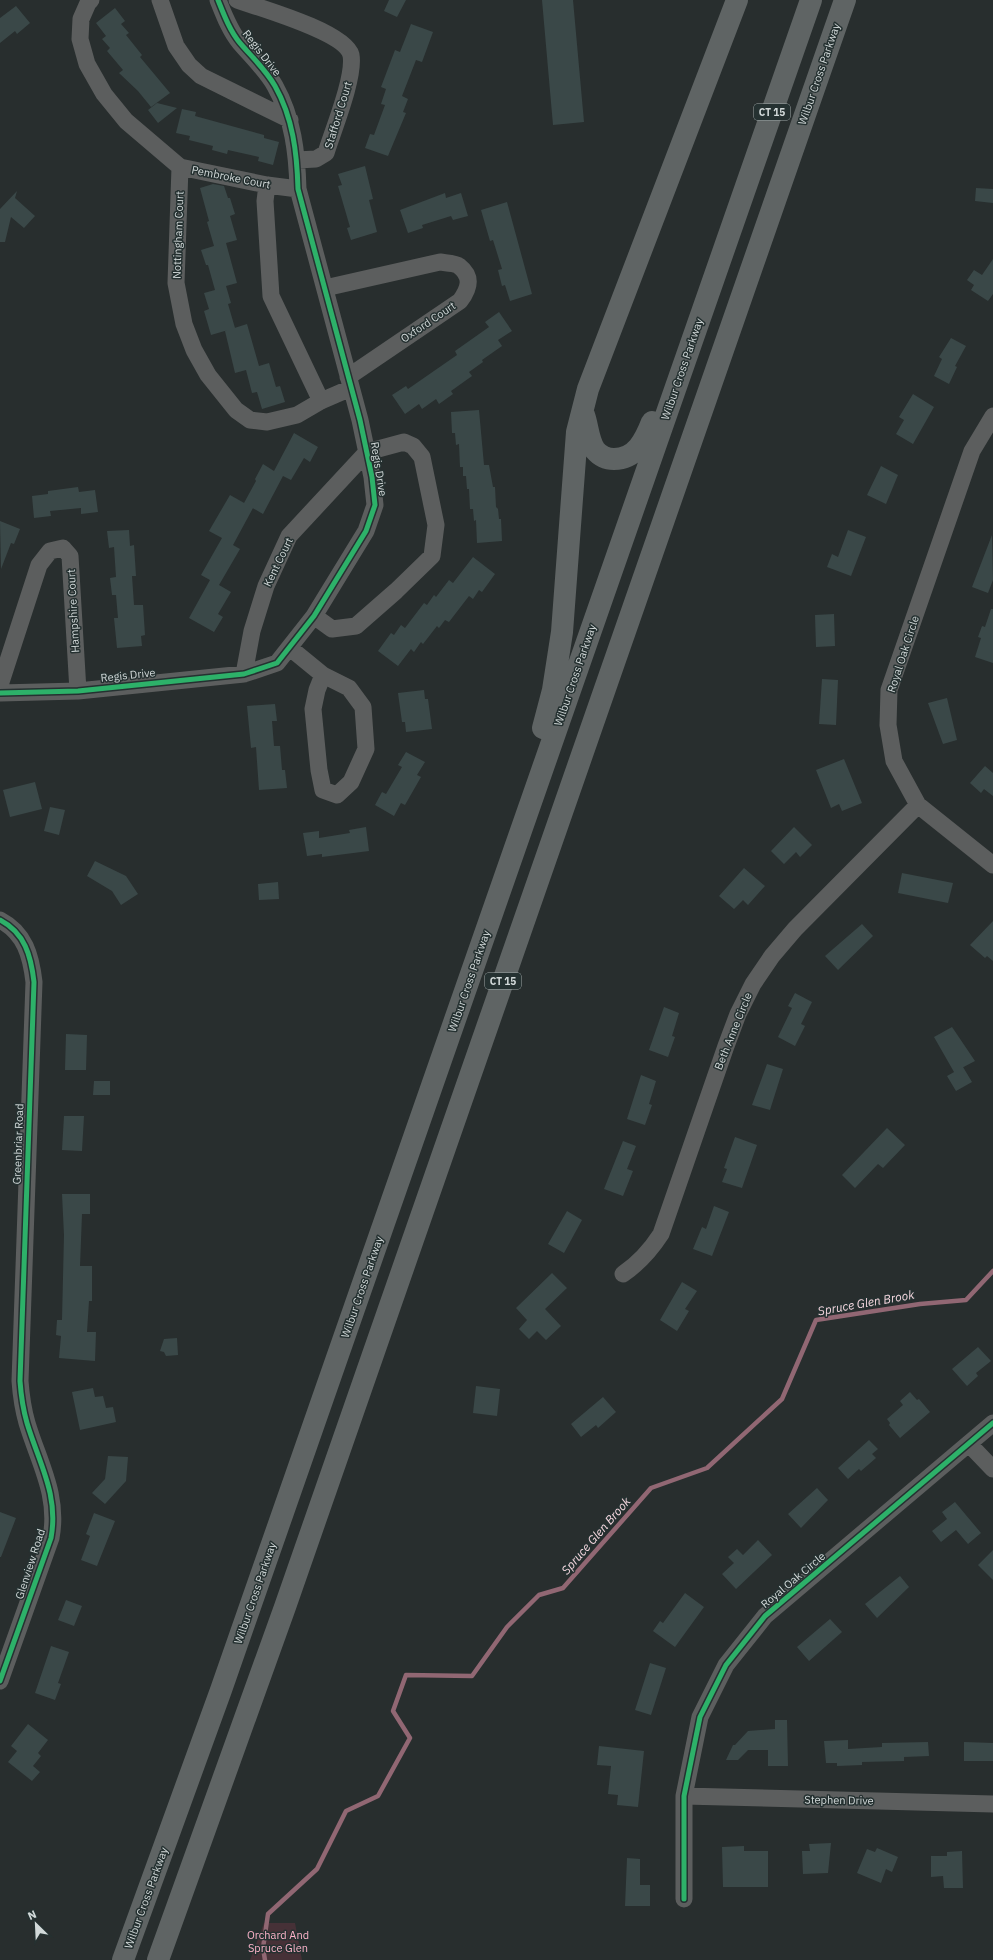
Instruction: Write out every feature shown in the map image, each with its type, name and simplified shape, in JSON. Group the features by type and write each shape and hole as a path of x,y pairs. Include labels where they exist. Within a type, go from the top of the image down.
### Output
{"highway":[{"path":"521,832 526,782 548,713 558,660 564,604 577,432 588,389 595,366 738,0"},
{"name":"Wilbur Cross Parkway","path":"123,1960 221,1690 811,0"},
{"name":"Wilbur Cross Parkway","path":"158,1960 290,1592 845,0"},
{"path":"583,413 591,441 599,454 611,459 624,458 641,446 659,402 680,376"}],"street":[{"name":"Pembroke Court","path":"91,0 88,3 81,19 80,39 87,64 104,94 126,121 180,167 266,185 298,189"},
{"path":"160,0 176,46 190,65 201,76 290,120"},
{"name":"Regis Drive","path":"0,693 78,690 244,674 277,663 314,616 366,531 375,505 372,477 360,420 325,288 312,248 298,189 298,160 290,120 275,86 256,59 240,42 225,20 218,0"},
{"name":"Stafford Court","path":"237,0 318,28 341,41 351,54 349,79 326,152 316,160 298,160"},
{"name":"Nottingham Court","path":"180,167 176,283 184,324 194,350 208,375 236,410 250,420 267,422 297,415 350,383"},
{"path":"266,185 265,201 271,296 320,401"},
{"name":"Oxford Court","path":"325,288 440,262 459,266 468,277 468,289 460,300 350,383"},
{"name":"Royal Oak Circle","path":"993,416 972,451 889,690 888,725 894,760 918,805 993,865"},
{"path":"314,616 332,629 356,626 396,591 432,556 436,525 422,457 413,446 404,442 367,452"},
{"name":"Kent Court","path":"244,674 252,631 266,586 289,536 367,452"},
{"name":"Hampshire Court","path":"0,685 39,565 50,551 63,548 70,556 78,690"},
{"path":"290,648 323,675 349,688 363,706 366,749 351,782 337,795 323,790 319,770 313,709 317,690 323,675"},
{"name":"Beth Anne Circle","path":"623,1274 639,1263 651,1250 661,1234 726,1046 738,1014 753,984 772,956 795,929 918,805"},
{"name":"Greenbriar Road","path":"0,920 15,931 26,945 32,963 34,982 20,1381"},
{"name":"Glenview Road","path":"0,1682 51,1538 54,1522 49,1488 27,1423 22,1403 20,1381"},
{"name":"Royal Oak Circle","path":"684,1899 684,1796 700,1717 726,1665 765,1616 993,1423"},
{"path":"969,1444 993,1469"},
{"name":"Stephen Drive","path":"684,1796 993,1804"}],"green space":[{"name":"Orchard And Spruce Glen","path":"264,1923 295,1923 302,1960 250,1960"}],"building":[{"path":"389,0 406,0 397,17 384,11"},
{"path":"542,0 573,0 584,122 553,125"},
{"path":"16,6 30,23 17,34 15,31 0,43 0,18"},
{"path":"115,8 125,21 121,24 129,33 126,35 142,55 140,57 170,93 151,107 138,91 119,73 123,70 107,51 110,48 102,39 106,36 96,23"},
{"path":"411,24 433,32 422,62 416,60 402,96 408,99 403,112 406,113 388,156 365,148 370,134 374,135 385,105 381,104 386,89 381,87 395,50 400,52"},
{"path":"157,103 177,108 158,123 148,110"},
{"path":"182,109 196,112 195,116 264,135 264,138 279,142 273,165 258,161 259,157 228,150 227,154 212,150 213,146 189,140 190,136 176,133"},
{"path":"365,166 373,199 369,200 377,232 351,240 347,228 350,227 338,186 342,185 338,174"},
{"path":"213,184 224,186 235,214 230,216 237,240 226,243 237,283 226,286 231,303 228,304 235,328 211,335 204,311 209,309 204,293 215,290 208,265 206,265 201,250 214,246 200,188"},
{"path":"976,188 993,189 993,203 975,201"},
{"path":"17,191 15,198 35,216 24,228 11,217 5,242 0,242 0,209"},
{"path":"445,193 446,198 461,193 468,216 453,220 451,216 422,225 423,228 408,233 400,210"},
{"path":"507,202 532,294 510,301 505,285 502,286 498,270 502,269 493,240 490,241 481,210"},
{"path":"993,259 993,294 988,301 971,290 974,285 967,280 974,270 982,275"},
{"path":"499,312 512,331 498,340 502,346 482,360 483,362 469,372 472,376 451,391 453,394 439,404 436,399 422,409 419,404 405,414 392,395 406,386 408,389 457,355 455,351 489,327 485,322"},
{"path":"247,324 259,366 269,363 276,387 280,386 285,402 262,409 257,392 252,393 246,370 235,373 225,331"},
{"path":"951,338 966,346 955,366 957,367 949,384 934,376 942,359 939,357"},
{"path":"913,394 934,407 913,444 896,434 904,420 899,417"},
{"path":"479,410 484,465 489,465 493,487 495,487 496,507 498,509 499,519 501,519 502,541 477,543 476,520 474,521 473,509 470,509 469,489 467,489 466,476 463,476 463,467 460,467 459,444 456,445 455,433 452,433 451,412"},
{"path":"294,433 318,447 310,462 304,458 291,480 283,476 263,514 244,503 263,464 274,471"},
{"path":"881,466 898,475 886,504 867,495"},
{"path":"78,487 79,492 95,490 98,512 81,514 81,508 50,511 51,516 34,518 32,496 48,494 48,491"},
{"path":"230,495 253,508 233,545 240,549 219,585 231,592 218,614 223,617 214,632 189,618 210,580 201,575 222,538 209,531"},
{"path":"0,521 20,529 14,544 11,543 1,569"},
{"path":"129,530 130,546 134,545 136,576 132,576 134,605 143,605 145,635 141,636 142,646 117,648 114,618 118,618 116,595 112,595 110,578 116,577 114,547 109,548 107,531"},
{"path":"848,530 866,537 851,576 827,567 832,554 838,557"},
{"path":"992,535 993,580 988,593 972,587"},
{"path":"473,557 495,574 482,592 479,590 473,599 469,596 449,622 445,620 439,628 437,626 423,644 421,642 414,652 411,649 398,666 378,651 391,633 394,635 401,625 405,628 424,603 427,605 434,595 436,597 449,580 453,583"},
{"path":"991,609 993,609 993,663 975,657 981,638 978,637 982,626 985,627"},
{"path":"834,614 835,646 816,647 815,615"},
{"path":"822,679 838,680 836,725 819,724"},
{"path":"424,690 425,699 428,699 432,729 406,732 405,722 402,722 398,693"},
{"path":"947,698 957,740 943,744 928,703"},
{"path":"275,704 277,721 272,721 274,746 280,746 282,770 285,770 287,788 259,790 256,747 251,748 247,706"},
{"path":"406,752 425,762 417,775 421,777 405,805 401,803 394,816 375,805 382,792 386,794 402,767 398,765"},
{"path":"844,759 862,803 842,811 839,804 831,808 816,770"},
{"path":"985,766 993,773 993,796 984,789 981,793 970,783"},
{"path":"35,782 42,809 10,817 3,790"},
{"path":"50,807 65,810 59,835 44,831"},
{"path":"366,827 369,851 322,857 322,854 307,856 303,833 319,831 319,838 350,833 349,830"},
{"path":"794,827 812,845 800,857 796,852 784,864 771,851"},
{"path":"95,861 126,876 138,894 121,905 112,891 87,876"},
{"path":"744,868 765,886 748,905 743,900 734,909 719,896"},
{"path":"902,873 953,883 948,903 898,893"},
{"path":"278,882 279,899 259,900 258,884"},
{"path":"993,921 993,961 987,956 985,958 970,945"},
{"path":"862,924 873,936 838,970 825,956"},
{"path":"795,993 812,1002 801,1024 805,1026 795,1046 778,1037 792,1008 788,1006"},
{"path":"664,1007 679,1013 672,1036 675,1037 668,1057 649,1050"},
{"path":"952,1027 975,1061 954,1072 934,1037"},
{"path":"66,1034 87,1035 86,1070 65,1070"},
{"path":"767,1064 783,1069 770,1110 752,1105"},
{"path":"963,1067 972,1082 956,1091 947,1076"},
{"path":"641,1075 656,1081 649,1104 652,1105 645,1125 627,1119"},
{"path":"94,1081 110,1081 110,1095 93,1095"},
{"path":"64,1116 84,1116 82,1151 62,1150"},
{"path":"887,1128 905,1145 883,1168 878,1164 855,1188 842,1175"},
{"path":"735,1137 757,1145 742,1188 722,1182 727,1169 724,1168"},
{"path":"623,1141 636,1146 627,1169 633,1171 623,1196 604,1189"},
{"path":"62,1194 90,1194 90,1214 82,1214 80,1266 92,1266 92,1301 89,1301 87,1332 96,1332 95,1361 59,1358 61,1336 56,1335 57,1320 62,1320 64,1235"},
{"path":"714,1206 729,1212 712,1256 693,1249 702,1227 706,1229"},
{"path":"567,1211 582,1220 564,1253 548,1244"},
{"path":"552,1273 567,1288 545,1309 561,1326 546,1340 537,1331 529,1339 519,1329 527,1320 516,1308"},
{"path":"682,1282 697,1291 685,1309 689,1311 677,1331 660,1320"},
{"path":"177,1338 178,1355 166,1356 164,1352 160,1351 164,1339"},
{"path":"978,1347 991,1361 976,1373 978,1376 967,1386 952,1369"},
{"path":"476,1386 500,1389 497,1416 473,1413"},
{"path":"93,1388 95,1397 103,1396 106,1408 113,1407 116,1422 80,1430 72,1392"},
{"path":"910,1392 917,1400 919,1399 930,1412 900,1438 889,1425 890,1423 887,1419 903,1405 900,1401"},
{"path":"603,1397 616,1412 598,1428 596,1425 581,1437 571,1424"},
{"path":"869,1440 878,1449 872,1454 876,1458 861,1471 859,1469 848,1479 838,1468"},
{"path":"108,1456 128,1457 126,1481 105,1504 92,1493 105,1479"},
{"path":"817,1488 828,1500 801,1528 788,1514"},
{"path":"955,1502 981,1533 968,1544 956,1530 941,1542 932,1531 947,1519 942,1512"},
{"path":"0,1512 16,1518 1,1557 0,1557"},
{"path":"94,1513 115,1521 97,1566 81,1560 90,1536 86,1534"},
{"path":"758,1540 772,1555 736,1589 722,1574 734,1563 728,1557 737,1549 743,1555"},
{"path":"993,1550 993,1580 978,1565"},
{"path":"900,1576 909,1587 877,1618 865,1604"},
{"path":"685,1593 704,1607 675,1647 653,1631 660,1621 663,1623"},
{"path":"66,1600 82,1606 74,1626 58,1620"},
{"path":"830,1619 842,1632 809,1661 797,1647"},
{"path":"51,1646 69,1652 58,1683 61,1684 55,1700 35,1693"},
{"path":"650,1663 666,1668 651,1715 635,1710"},
{"path":"775,1720 787,1720 788,1766 768,1766 768,1750 748,1750 738,1760 726,1760 733,1745 735,1745 748,1731 775,1729"},
{"path":"28,1724 48,1740 38,1753 41,1756 33,1766 40,1772 32,1781 8,1762 17,1751 11,1746"},
{"path":"848,1740 848,1749 882,1747 882,1743 928,1742 929,1756 904,1757 904,1761 862,1762 862,1765 837,1766 837,1763 826,1763 824,1741"},
{"path":"964,1742 993,1743 993,1761 964,1761"},
{"path":"599,1746 644,1751 638,1807 617,1805 618,1795 608,1794 611,1766 597,1765"},
{"path":"831,1843 828,1873 803,1874 802,1851 810,1851 809,1844"},
{"path":"744,1846 744,1851 768,1851 768,1887 723,1887 722,1847"},
{"path":"877,1848 898,1857 892,1872 886,1869 881,1883 857,1873 867,1849 875,1852"},
{"path":"962,1851 963,1888 944,1888 943,1876 931,1877 931,1856 947,1856 947,1852"},
{"path":"627,1858 640,1859 640,1885 650,1885 650,1906 625,1906"}],"waterway":[{"name":"Spruce Glen Brook","path":"265,1960 263,1948 268,1914 317,1869 346,1811 378,1796 410,1738 393,1711 406,1675 472,1676 507,1627 539,1595 563,1588 651,1488 707,1468 782,1399 816,1320 920,1304 966,1300 993,1271"}],"cycle path":[{"path":"0,693 78,691 244,674 277,663 314,616 366,531 375,505 372,477 360,420 298,189 297,162 290,123 275,86 233,33 218,0"},
{"path":"0,920 9,925 21,938 29,954 34,982 20,1381 22,1402 26,1418 50,1493 53,1522 51,1538 0,1681"},
{"path":"684,1899 684,1796 700,1717 726,1665 765,1616 993,1423"}]}
